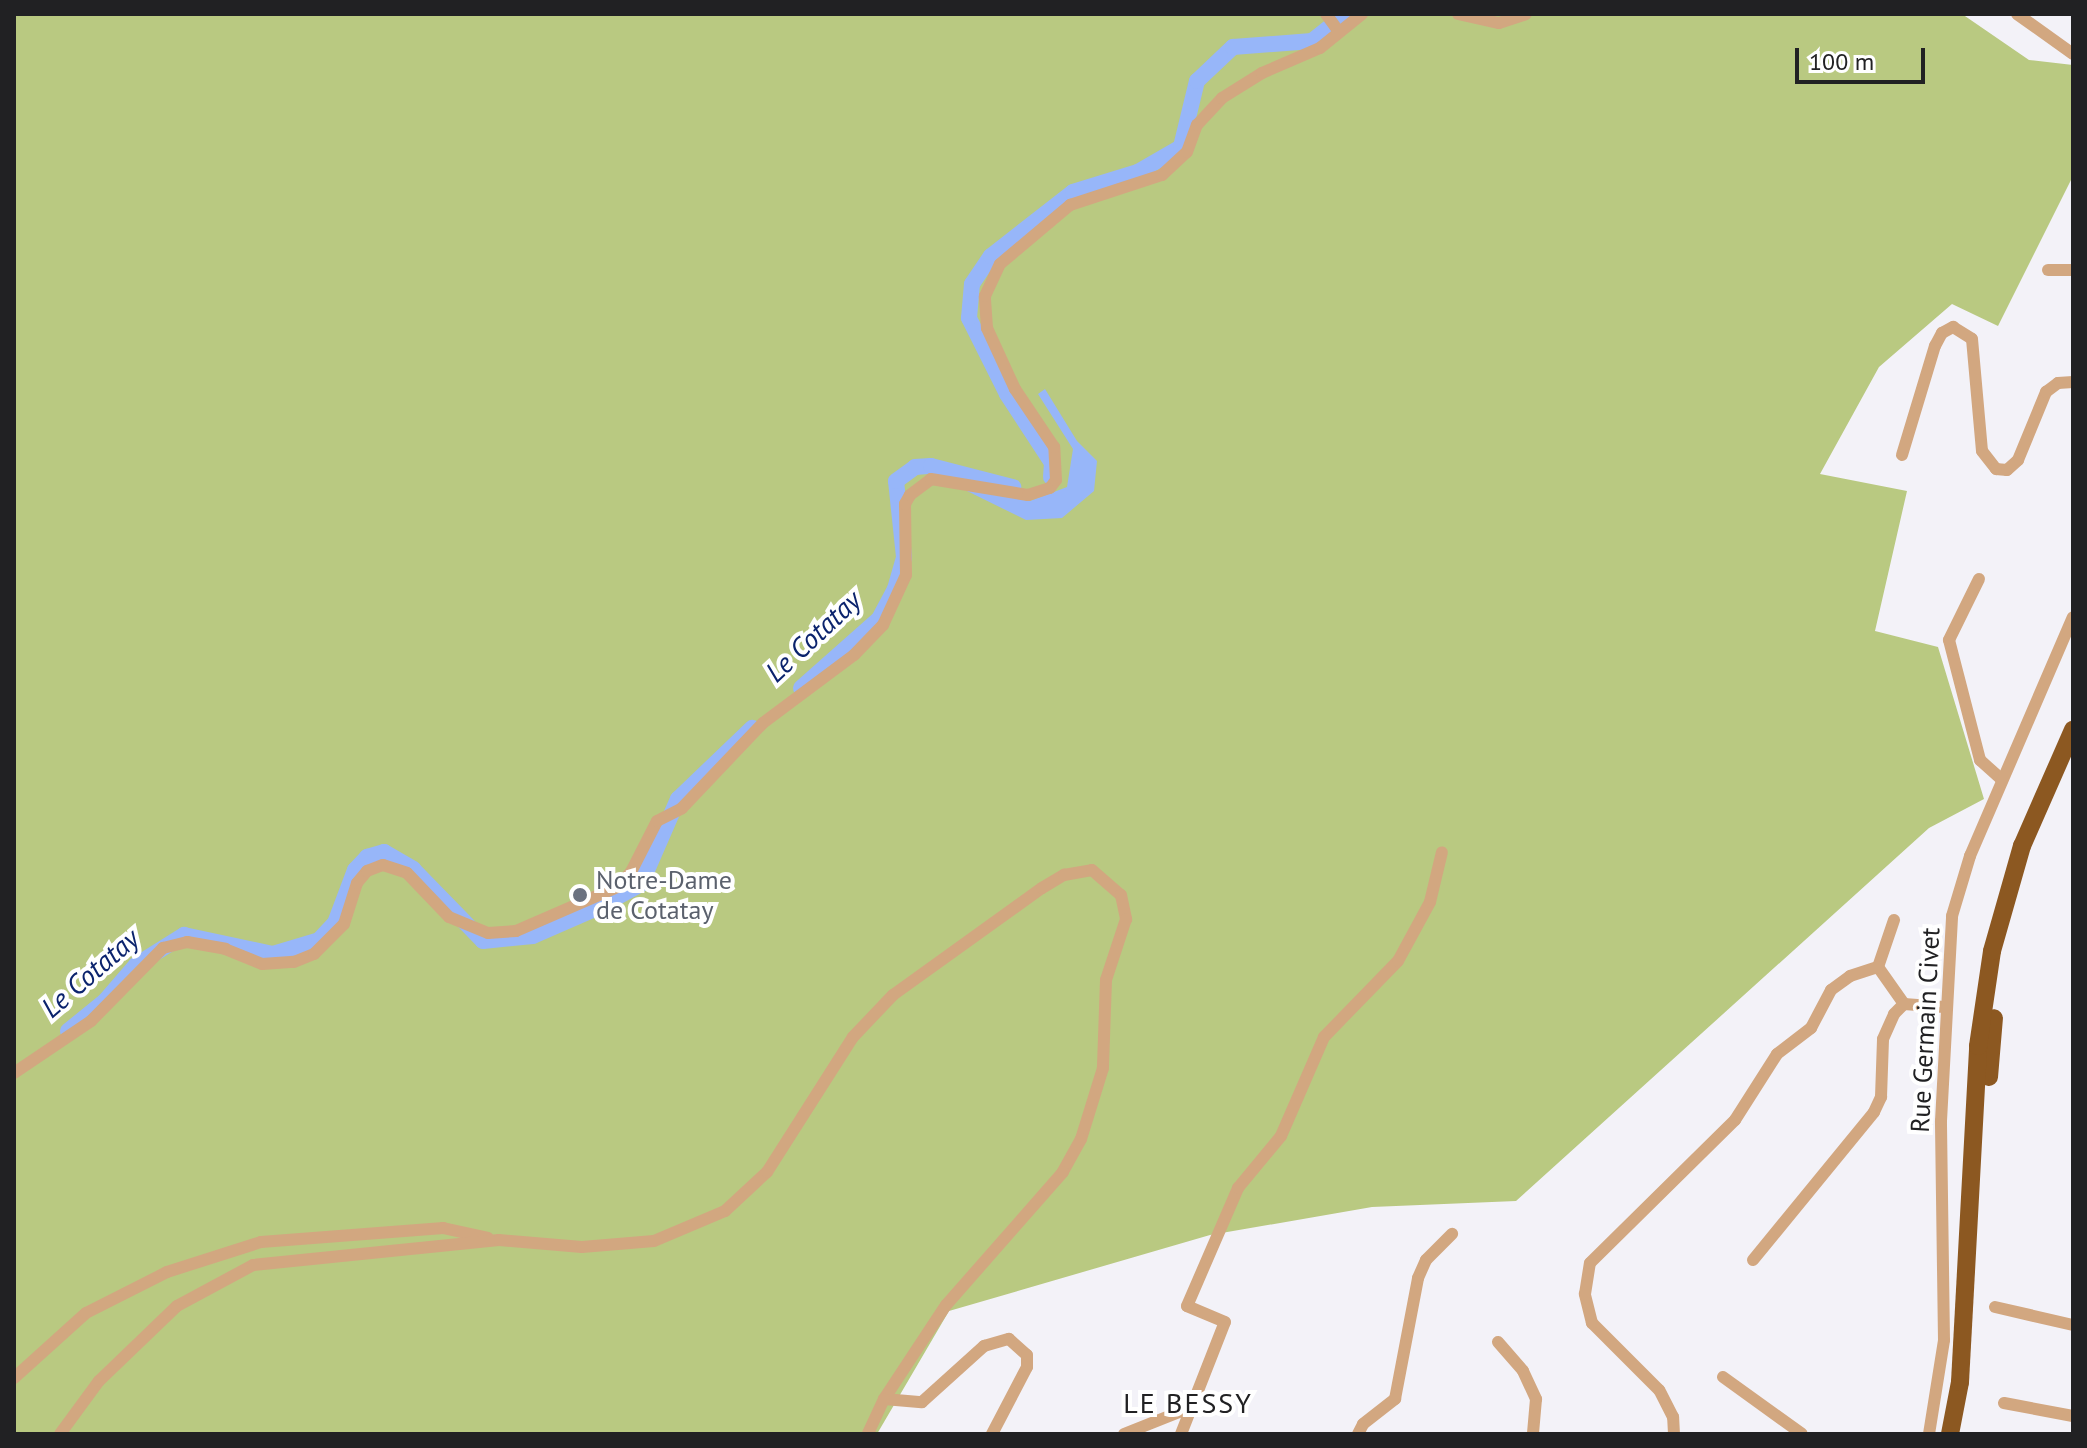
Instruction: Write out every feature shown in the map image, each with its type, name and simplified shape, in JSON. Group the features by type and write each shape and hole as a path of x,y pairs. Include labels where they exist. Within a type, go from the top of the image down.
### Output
{"highway":[{"path":"1950,1434 1960,1382 1978,1046 1992,951 2022,846 2073,730"},
{"path":"1961,1434 1974,1351 1996,998 2022,880 2073,755"}],"street":[{"path":"14,1073 91,1021 163,948 187,942 225,949 262,964 294,962 314,954 344,924 357,883 367,871 383,865 407,873 441,910 461,923 488,933 516,931 617,887 664,815 682,808 763,723 854,655 883,625 903,587 909,561 905,504 920,486 947,479 1028,495 1050,488 1056,480 1054,447 1015,389 987,328 985,296 1000,264 1070,205 1162,175 1187,152 1197,125 1222,98 1334,25 1362,14"},
{"path":"1458,14 1499,23 1526,14"},
{"path":"2017,14 2073,54"},
{"path":"2048,270 2073,270"},
{"path":"1902,455 1935,346 1942,333 1953,327 1972,339 1982,451 1996,469 2007,470 2018,460 2046,392 2058,383 2073,382"},
{"path":"1979,579 1949,640 1980,760 2002,780"},
{"name":"Rue Germain Civet","path":"1929,1434 1944,1340 1944,1007 1958,888 2073,617"},
{"path":"2060,647 2073,636"},
{"path":"1181,1434 1225,1322 1187,1306 1238,1188 1281,1136 1324,1037 1398,961 1430,902 1442,852"},
{"path":"14,1378 86,1313 167,1272 261,1242 443,1228 499,1240 582,1247 654,1241 725,1211 767,1172 853,1037 893,995 1053,881 1076,870 1092,870 1121,895 1126,919 1106,980 1103,1068 1081,1139 1063,1172 946,1305 884,1399 868,1434"},
{"path":"1878,967 1894,920"},
{"path":"1878,967 1904,1004"},
{"path":"1674,1434 1673,1417 1659,1390 1592,1323 1585,1294 1590,1263 1735,1120 1777,1054 1811,1028 1831,990 1850,976 1878,967"},
{"path":"1904,1004 1944,1007"},
{"path":"1753,1260 1874,1112 1881,1097 1885,1027 1904,1004"},
{"path":"1358,1434 1363,1424 1395,1399 1418,1278 1426,1260 1452,1234"},
{"path":"60,1434 99,1381 177,1306 253,1265 499,1240"},
{"path":"1995,1307 2073,1325"},
{"path":"884,1399 922,1402 984,1346 1009,1339 1027,1355 1027,1367 992,1434"},
{"path":"1498,1342 1523,1371 1536,1399 1533,1434"},
{"path":"1723,1377 1785,1428 1802,1434"},
{"path":"2004,1403 2073,1416"},
{"path":"1124,1434 1192,1407"}],"green space":[{"path":"14,14 1962,14 2029,60 2073,65 2073,176 1998,326 1952,304 1879,367 1820,474 1907,491 1875,631 1938,647 1984,799 1929,828 1516,1201 1372,1207 1210,1235 949,1311 877,1434 14,1434"}],"water":[{"path":"1045,389 1077,441 1097,461 1094,491 1062,518 1026,520 963,489 1030,501 1067,487 1073,449 1038,394"}],"waterway":[{"name":"Le Cotatay","path":"1051,477 1052,463 1007,394 969,318 972,284 991,256 1073,192 1138,172 1181,147 1197,81 1233,47 1312,41 1346,14"},
{"name":"Le Cotatay","path":"801,688 879,619 895,589 904,557 896,481 915,467 931,466 1013,487"},
{"name":"Le Cotatay","path":"68,1031 105,1001 136,965 184,935 273,954 319,940 335,923 355,870 367,857 384,852 413,869 483,941 533,936 599,907 641,884 678,799 752,728"}],"place":[{"name":"Notre-Dame de Cotatay","path":"580,895"}],"district":[{"name":"LE BESSY","path":"1188,1403"}]}
